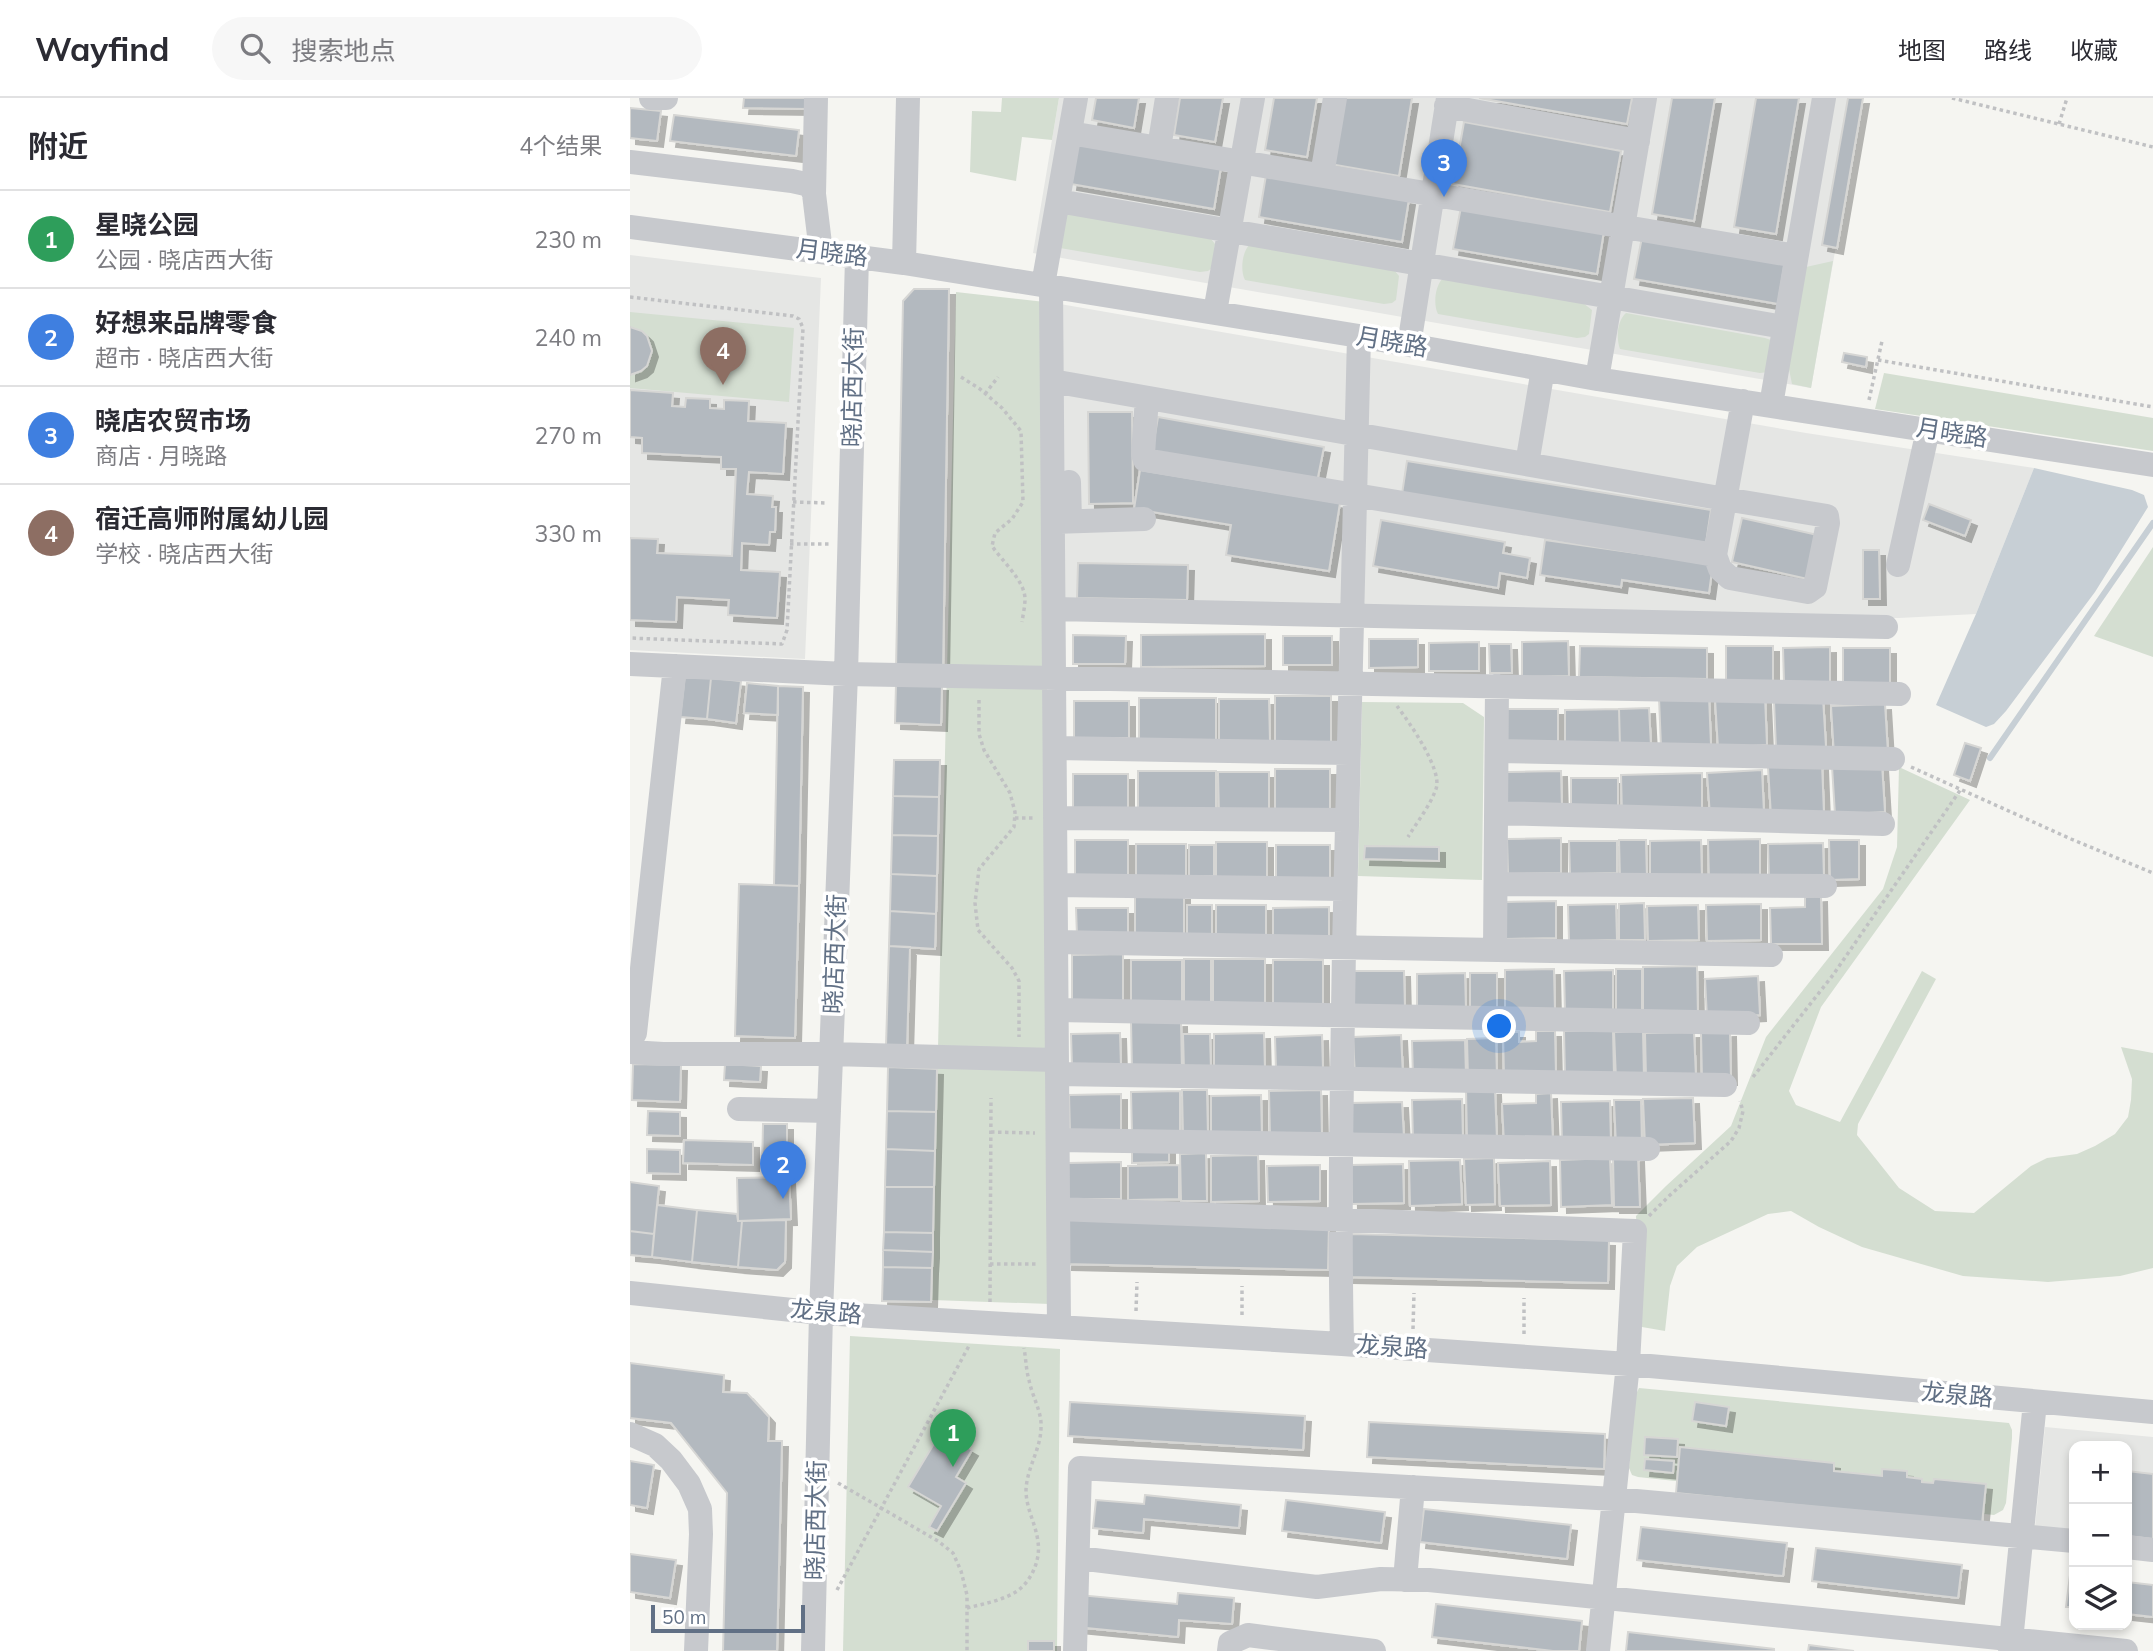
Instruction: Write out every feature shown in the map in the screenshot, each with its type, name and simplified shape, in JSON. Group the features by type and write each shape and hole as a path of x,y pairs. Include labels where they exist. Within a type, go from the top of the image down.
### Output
{"street":[{"path":"651,98 666,98"},
{"path":"816,98 814,194 821,252"},
{"path":"904,263 908,98"},
{"path":"1059,1327 1054,609 1061,522 1059,382 1047,285 1076,98"},
{"path":"1159,148 1167,98"},
{"path":"1214,312 1253,98"},
{"path":"1322,176 1335,98"},
{"path":"1597,379 1645,98"},
{"path":"1771,405 1824,98"},
{"path":"1409,345 1447,102 1637,141"},
{"path":"1070,133 1796,256"},
{"path":"630,162 792,181 810,185 814,194"},
{"path":"1058,201 1784,327"},
{"name":"月晓路","path":"630,227 1047,285 1359,336 1597,379 2153,465"},
{"name":"晓店西大街","path":"813,1651 821,1313 846,674 857,257"},
{"path":"1342,1344 1339,1221 1349,683 1359,336"},
{"path":"1527,464 1543,369"},
{"path":"1059,382 1724,499 1827,516 1828,523 1815,587 1808,592 1730,578 1720,569 1715,555 1724,499 1743,401"},
{"path":"1147,398 1143,454 1145,460 1715,555"},
{"path":"1898,565 1928,430"},
{"path":"1061,522 1144,519"},
{"path":"1054,609 1886,627"},
{"path":"630,664 846,674 1899,694"},
{"path":"630,1042 635,1033 675,666"},
{"path":"1495,950 1497,686"},
{"path":"1055,748 1348,753"},
{"path":"1497,751 1893,759"},
{"path":"1497,813 1883,824"},
{"path":"1055,818 1347,820"},
{"path":"1496,884 1825,886"},
{"path":"1056,885 1345,890"},
{"path":"1056,942 1772,955"},
{"path":"1057,1010 1748,1023"},
{"path":"630,1052 1018,1058 1057,1067 1342,1079 1725,1085"},
{"path":"738,1109 829,1111"},
{"path":"1058,1136 1648,1149"},
{"path":"1058,1209 1635,1230 1628,1364 1598,1651"},
{"name":"龙泉路","path":"630,1293 821,1313 1628,1364 2153,1412"},
{"path":"2011,1645 2035,1402"},
{"path":"630,1434 655,1445 671,1460 689,1484 700,1509 696,1651"},
{"path":"1075,1651 1080,1468 1614,1499 2069,1540"},
{"path":"1405,1580 1413,1487"},
{"path":"2132,1548 2153,1550"},
{"path":"1078,1558 1317,1587 1381,1579 1429,1580 1951,1642 2126,1651"},
{"path":"1229,1651 1230,1643 1248,1635 1374,1651"}],"path":[{"path":"1952,98 2153,147"},
{"path":"2059,124 2067,98"},
{"path":"630,297 793,316 799,319 803,328 790,544 788,630 782,644 630,638"},
{"path":"1865,419 1882,341"},
{"path":"1878,360 2153,407"},
{"path":"961,377 1002,408 1021,431 1023,502 1012,519 995,533 992,546 1021,582 1025,598 1022,622"},
{"path":"985,394 998,377"},
{"path":"793,502 851,503"},
{"path":"790,544 849,544"},
{"path":"979,676 979,734 984,750 1010,793 1015,812 1014,827 979,869 976,917 978,930 1012,968 1019,981 1018,1058"},
{"path":"1376,684 1388,693 1402,712 1431,761 1437,779 1435,791 1408,837"},
{"path":"1893,759 2153,873"},
{"path":"1753,1077 1833,975 1961,789"},
{"path":"1635,1230 1669,1195 1731,1141 1739,1128 1743,1111 1738,1096 1725,1085"},
{"path":"836,1591 969,1345 984,1323 990,1264 991,1098"},
{"path":"991,1132 1058,1136"},
{"path":"990,1264 1059,1265"},
{"path":"1136,1332 1137,1282"},
{"path":"1241,1338 1242,1286"},
{"path":"1413,1349 1414,1293"},
{"path":"1524,1298 1524,1357"},
{"path":"967,1608 999,1600 1016,1592 1038,1561 1038,1542 1028,1510 1026,1493 1028,1472 1041,1437 1042,1423 1028,1380 1021,1325"},
{"path":"817,1471 938,1541 953,1553 967,1595 967,1651"}],"shaded area":[{"path":"1002,98 1059,98 1052,140 1022,137 1016,181 970,172 972,111 1001,112"},
{"path":"1059,98 1862,98 1811,388 1033,253"},
{"path":"1066,212 1211,239 1215,244 1212,268 1200,272 1060,248"},
{"path":"1250,244 1395,271 1399,276 1396,300 1384,304 1245,280 1243,261"},
{"path":"630,255 821,278 805,659 630,650"},
{"path":"1833,261 1811,388 1792,384 1788,364 1806,267"},
{"path":"1443,278 1583,303 1592,310 1589,334 1577,338 1438,314 1436,295"},
{"path":"956,292 1045,302 1050,1304 932,1300"},
{"path":"1060,304 1806,433 2034,468 1976,614 1857,618 1065,600"},
{"path":"630,312 794,328 789,402 630,388"},
{"path":"1626,313 1771,340 1768,372 1760,373 1620,349 1618,330"},
{"path":"1884,373 2153,418 2153,451 1875,409"},
{"path":"2034,468 2132,490 2144,495 2148,507 2095,592 2006,711 1994,724 1986,727 1936,705 1976,614"},
{"path":"2153,547 2153,657 2094,636"},
{"path":"1362,702 1463,703 1484,717 1482,880 1358,876"},
{"path":"1899,767 1970,800 1821,1007 1789,1091 1796,1105 1840,1122 1922,971 1936,979 1858,1124 1857,1135 1899,1188 1935,1211 1974,1213 2031,1166 2047,1158 2077,1154 2115,1134 2128,1117 2131,1100 2132,1079 2121,1047 2153,1053 2153,1268 2120,1276 2048,1282 1963,1276 1862,1247 1791,1211 1768,1214 1697,1247 1677,1266 1670,1286 1665,1331 1642,1327 1636,1216 1731,1126 1766,1037 1883,889 1897,847"},
{"path":"850,1336 1060,1349 1057,1651 843,1651"},
{"path":"1639,1388 2009,1423 2012,1438 2006,1503 2003,1510 1994,1515 1638,1477 1632,1475 1629,1468 1635,1396"},
{"path":"2045,1427 2153,1437 2153,1542 2132,1539 2132,1441 2069,1441 2069,1531 2035,1527"}],"building":[{"path":"744,98 808,98 808,109 743,108"},
{"path":"1096,98 1139,98 1134,128 1092,120"},
{"path":"1180,98 1223,98 1215,142 1174,135"},
{"path":"1274,98 1317,98 1307,157 1265,150"},
{"path":"1342,98 1412,98 1399,176 1330,164"},
{"path":"1479,98 1632,98 1627,124"},
{"path":"1672,98 1715,98 1694,221 1652,214"},
{"path":"1756,98 1799,98 1776,234 1734,227"},
{"path":"1848,98 1863,98 1837,248 1822,245"},
{"path":"630,108 661,111 657,141 630,138"},
{"path":"674,115 799,130 796,156 670,141"},
{"path":"1464,122 1621,151 1610,212 1453,184"},
{"path":"1078,142 1221,167 1214,209 1071,184"},
{"path":"1266,175 1409,199 1402,242 1259,217"},
{"path":"1461,207 1604,231 1597,274 1453,249"},
{"path":"1642,237 1785,261 1778,304 1634,279"},
{"path":"914,289 949,289 943,671 896,670 903,301"},
{"path":"630,327 647,336 652,351 647,366 630,375"},
{"path":"1844,353 1867,357 1866,367 1842,362"},
{"path":"630,390 673,393 672,406 685,407 686,398 710,399 710,408 724,409 724,400 749,401 748,421 786,423 783,474 749,472 747,494 773,496 772,507 776,507 775,532 770,532 769,545 742,543 741,570 780,572 777,618 728,615 729,600 677,597 676,622 630,620 630,538 658,539 657,553 732,556 736,469 721,469 721,457 642,453 642,438 630,437"},
{"path":"1088,412 1132,412 1133,503 1089,504"},
{"path":"1158,417 1324,447 1317,482 1152,452"},
{"path":"1407,461 1711,510 1706,543 1402,494"},
{"path":"1140,470 1340,503 1329,571 1226,555 1231,525 1134,509"},
{"path":"1929,504 1971,520 1965,536 1923,520"},
{"path":"1742,518 1822,536 1812,580 1732,562"},
{"path":"1381,520 1505,542 1503,553 1530,558 1527,578 1500,573 1498,588 1373,566"},
{"path":"1545,540 1713,564 1709,593 1622,580 1621,587 1540,575"},
{"path":"1863,550 1879,550 1880,599 1863,599"},
{"path":"1078,563 1188,565 1187,600 1077,598"},
{"path":"1265,634 1265,666 1141,667 1141,635"},
{"path":"1073,635 1126,636 1125,664 1073,664"},
{"path":"1283,636 1332,636 1332,665 1283,665"},
{"path":"1369,639 1418,639 1418,667 1369,668"},
{"path":"1568,641 1569,676 1522,677 1522,642"},
{"path":"1479,642 1479,671 1429,671 1429,643"},
{"path":"1489,644 1511,644 1512,673 1490,673"},
{"path":"1580,646 1707,648 1707,679 1579,677"},
{"path":"1726,646 1773,646 1773,681 1726,682"},
{"path":"1830,647 1830,683 1784,683 1783,648"},
{"path":"1843,648 1890,648 1890,683 1843,683"},
{"path":"685,675 711,678 707,719 680,717"},
{"path":"711,678 741,681 736,723 707,719"},
{"path":"747,683 778,686 778,715 744,713"},
{"path":"896,684 942,685 941,725 895,723"},
{"path":"778,686 803,687 799,886 774,885"},
{"path":"1275,696 1331,696 1331,743 1275,743"},
{"path":"1709,696 1711,745 1661,747 1659,698"},
{"path":"1765,697 1767,745 1718,748 1715,699"},
{"path":"1139,698 1216,698 1216,742 1139,742"},
{"path":"1823,698 1826,747 1776,749 1774,701"},
{"path":"1219,699 1269,699 1270,742 1219,742"},
{"path":"1074,701 1129,701 1129,738 1074,738"},
{"path":"1885,704 1888,753 1834,755 1831,706"},
{"path":"1649,708 1651,746 1620,747 1619,709"},
{"path":"1503,709 1558,709 1558,746 1504,747"},
{"path":"1619,709 1620,747 1565,748 1565,710"},
{"path":"1965,743 1981,748 1970,781 1954,775"},
{"path":"894,760 940,760 939,797 893,796"},
{"path":"1822,764 1824,814 1771,816 1768,767"},
{"path":"1882,764 1885,812 1835,815 1832,766"},
{"path":"1275,769 1330,769 1330,816 1275,816"},
{"path":"1762,770 1764,813 1710,816 1707,773"},
{"path":"1138,771 1216,771 1216,815 1138,815"},
{"path":"1561,771 1562,809 1507,810 1507,772"},
{"path":"1218,772 1269,772 1269,815 1219,815"},
{"path":"1702,773 1702,812 1622,814 1621,775"},
{"path":"1073,774 1128,774 1128,811 1073,811"},
{"path":"1571,778 1618,778 1618,809 1571,810"},
{"path":"893,796 939,797 938,836 892,835"},
{"path":"892,835 938,836 937,876 891,874"},
{"path":"1561,838 1561,873 1508,874 1507,839"},
{"path":"1760,839 1760,878 1709,879 1708,840"},
{"path":"1075,840 1128,840 1128,875 1075,876"},
{"path":"1619,840 1646,840 1647,879 1620,879"},
{"path":"1701,840 1702,878 1650,879 1650,841"},
{"path":"1829,840 1859,840 1859,879 1830,880"},
{"path":"1569,841 1617,841 1617,873 1570,874"},
{"path":"1216,842 1267,842 1267,878 1216,878"},
{"path":"1823,843 1824,878 1769,879 1768,844"},
{"path":"1136,844 1186,844 1186,876 1136,876"},
{"path":"1189,845 1214,845 1214,876 1189,876"},
{"path":"1276,845 1330,845 1330,880 1276,880"},
{"path":"1365,846 1439,847 1439,861 1364,859"},
{"path":"891,874 937,876 936,914 890,911"},
{"path":"739,884 799,886 795,1038 735,1036"},
{"path":"1135,894 1184,894 1184,940 1135,940"},
{"path":"1821,896 1822,944 1771,944 1770,908 1805,907 1805,897"},
{"path":"1556,901 1556,938 1506,939 1505,902"},
{"path":"1644,903 1645,940 1619,940 1619,904"},
{"path":"1616,904 1617,940 1569,941 1568,905"},
{"path":"1761,904 1761,940 1707,941 1706,905"},
{"path":"1187,905 1212,905 1212,941 1187,941"},
{"path":"1216,905 1266,905 1266,944 1216,944"},
{"path":"1698,905 1699,940 1648,941 1647,906"},
{"path":"1329,907 1329,944 1273,944 1273,908"},
{"path":"1076,908 1128,908 1128,936 1077,936"},
{"path":"890,911 936,914 935,949 889,946"},
{"path":"889,946 910,947 907,1047 886,1046"},
{"path":"1123,954 1123,1003 1072,1003 1072,955"},
{"path":"1184,959 1211,959 1211,1005 1184,1005"},
{"path":"1213,959 1265,959 1265,1006 1213,1006"},
{"path":"1131,960 1182,960 1182,1006 1131,1006"},
{"path":"1273,960 1323,960 1323,1008 1273,1008"},
{"path":"1697,966 1698,1016 1643,1017 1643,967"},
{"path":"1554,969 1555,1012 1505,1013 1505,970"},
{"path":"1616,969 1642,969 1642,1014 1616,1015"},
{"path":"1613,970 1613,1012 1565,1012 1564,971"},
{"path":"1354,971 1404,971 1405,1009 1354,1010"},
{"path":"1465,973 1466,1010 1417,1010 1417,974"},
{"path":"1470,973 1497,973 1497,1012 1470,1012"},
{"path":"1758,976 1760,1015 1707,1018 1705,979"},
{"path":"1181,1021 1182,1072 1132,1072 1131,1022"},
{"path":"1613,1030 1614,1076 1565,1077 1564,1031"},
{"path":"1536,1031 1555,1031 1556,1075 1504,1077 1503,1032 1519,1032 1519,1042 1536,1041"},
{"path":"1643,1031 1644,1078 1616,1079 1614,1032"},
{"path":"1730,1031 1731,1079 1702,1080 1701,1032"},
{"path":"1694,1032 1696,1077 1646,1078 1645,1033"},
{"path":"1120,1033 1121,1067 1072,1067 1071,1034"},
{"path":"1264,1033 1265,1070 1214,1071 1214,1034"},
{"path":"1183,1034 1210,1034 1211,1070 1184,1071"},
{"path":"1322,1035 1323,1069 1276,1070 1275,1037"},
{"path":"1401,1035 1403,1076 1355,1077 1353,1037"},
{"path":"1496,1038 1497,1077 1468,1078 1467,1039"},
{"path":"1465,1040 1466,1076 1413,1078 1412,1041"},
{"path":"633,1064 681,1065 680,1102 632,1100"},
{"path":"725,1064 761,1066 760,1082 724,1080"},
{"path":"888,1067 937,1069 936,1112 887,1111"},
{"path":"1466,1089 1495,1089 1497,1140 1467,1141"},
{"path":"1182,1090 1207,1090 1208,1136 1183,1136"},
{"path":"1321,1090 1322,1136 1270,1137 1269,1091"},
{"path":"1180,1091 1180,1134 1132,1135 1131,1092"},
{"path":"1551,1093 1553,1142 1504,1143 1502,1104 1536,1103 1536,1094"},
{"path":"1121,1094 1121,1134 1070,1134 1069,1095"},
{"path":"1261,1095 1262,1137 1211,1138 1211,1096"},
{"path":"1693,1098 1695,1143 1645,1145 1643,1099"},
{"path":"1462,1099 1463,1140 1413,1142 1412,1100"},
{"path":"1614,1100 1641,1100 1642,1145 1616,1146"},
{"path":"1610,1101 1611,1144 1562,1146 1561,1102"},
{"path":"1402,1102 1404,1138 1351,1140 1350,1103"},
{"path":"648,1111 680,1112 680,1136 647,1135"},
{"path":"887,1111 936,1112 935,1151 886,1149"},
{"path":"763,1124 787,1124 787,1169 762,1169"},
{"path":"684,1140 753,1142 753,1165 683,1163"},
{"path":"1132,1146 1169,1146 1169,1162 1132,1163"},
{"path":"647,1149 680,1150 680,1174 647,1173"},
{"path":"886,1149 935,1151 934,1187 885,1187"},
{"path":"1206,1153 1207,1201 1181,1201 1180,1154"},
{"path":"1258,1155 1259,1201 1211,1202 1211,1156"},
{"path":"1638,1156 1640,1207 1614,1207 1613,1157"},
{"path":"1494,1158 1495,1204 1466,1205 1464,1159"},
{"path":"1610,1158 1612,1205 1561,1207 1560,1160"},
{"path":"1460,1160 1462,1204 1410,1206 1409,1161"},
{"path":"1550,1161 1551,1205 1500,1206 1498,1163"},
{"path":"1121,1162 1121,1199 1068,1199 1068,1163"},
{"path":"1403,1164 1404,1203 1352,1204 1351,1165"},
{"path":"1179,1165 1179,1199 1128,1200 1128,1166"},
{"path":"1320,1165 1320,1201 1268,1202 1267,1166"},
{"path":"789,1177 791,1219 738,1221 737,1178"},
{"path":"630,1182 659,1186 654,1234 630,1231"},
{"path":"885,1187 934,1187 933,1233 884,1232"},
{"path":"657,1205 697,1210 692,1262 652,1257"},
{"path":"697,1210 737,1214 738,1221 742,1221 738,1267 692,1262"},
{"path":"1067,1219 1329,1225 1328,1270 1066,1264"},
{"path":"786,1220 785,1262 777,1270 738,1267 742,1221"},
{"path":"630,1231 654,1234 652,1257 630,1255"},
{"path":"884,1232 933,1233 933,1252 883,1250"},
{"path":"1349,1234 1609,1240 1608,1283 1348,1277"},
{"path":"883,1250 933,1252 932,1268 883,1267"},
{"path":"883,1267 932,1268 931,1302 882,1301"},
{"path":"630,1363 724,1375 723,1392 747,1393 769,1417 768,1441 782,1441 777,1651 723,1651 727,1493 671,1423 630,1418"},
{"path":"1070,1402 1305,1416 1303,1450 1068,1436"},
{"path":"1695,1402 1729,1407 1726,1426 1692,1421"},
{"path":"1369,1422 1605,1434 1604,1469 1367,1457"},
{"path":"941,1432 972,1450 956,1477 966,1483 937,1531 929,1527 941,1506 908,1487"},
{"path":"1645,1437 1678,1439 1677,1457 1644,1455"},
{"path":"1680,1447 1834,1463 1834,1471 1882,1476 1882,1469 1907,1471 1907,1477 1922,1479 1922,1482 1933,1483 1934,1479 1986,1484 1982,1524 1676,1493"},
{"path":"1645,1459 1674,1461 1673,1473 1644,1470"},
{"path":"630,1461 654,1465 647,1508 630,1505"},
{"path":"2132,1472 2153,1474 2153,1539 2132,1537"},
{"path":"1145,1495 1241,1505 1239,1528 1144,1519 1143,1533 1093,1528 1096,1500 1144,1504"},
{"path":"1286,1500 1385,1512 1381,1543 1282,1531"},
{"path":"1424,1509 1571,1525 1567,1559 1420,1542"},
{"path":"1641,1527 1787,1543 1783,1576 1637,1560"},
{"path":"1816,1548 1962,1565 1958,1598 1812,1581"},
{"path":"630,1554 676,1560 670,1598 630,1592"},
{"path":"2069,1583 2069,1607 2066,1607"},
{"path":"2132,1583 2153,1585 2153,1617 2132,1615"},
{"path":"1178,1593 1234,1598 1232,1624 1179,1620 1178,1637 1076,1627 1079,1595 1177,1604"},
{"path":"1436,1604 1582,1621 1579,1651 1553,1651 1432,1637"},
{"path":"1628,1632 1774,1649 1774,1651 1626,1651"},
{"path":"1028,1641 1054,1641 1054,1651 1028,1651"},
{"path":"1809,1645 1854,1651 1808,1651"}],"waterway":[{"path":"1990,758 2153,523"}],"place":[{"name":"晓店农贸市场","path":"1444,197"},
{"name":"宿迁高师附属幼儿园","path":"723,385"},
{"name":"好想来品牌零食","path":"783,1199"},
{"name":"星晓公园","path":"953,1467"}]}
